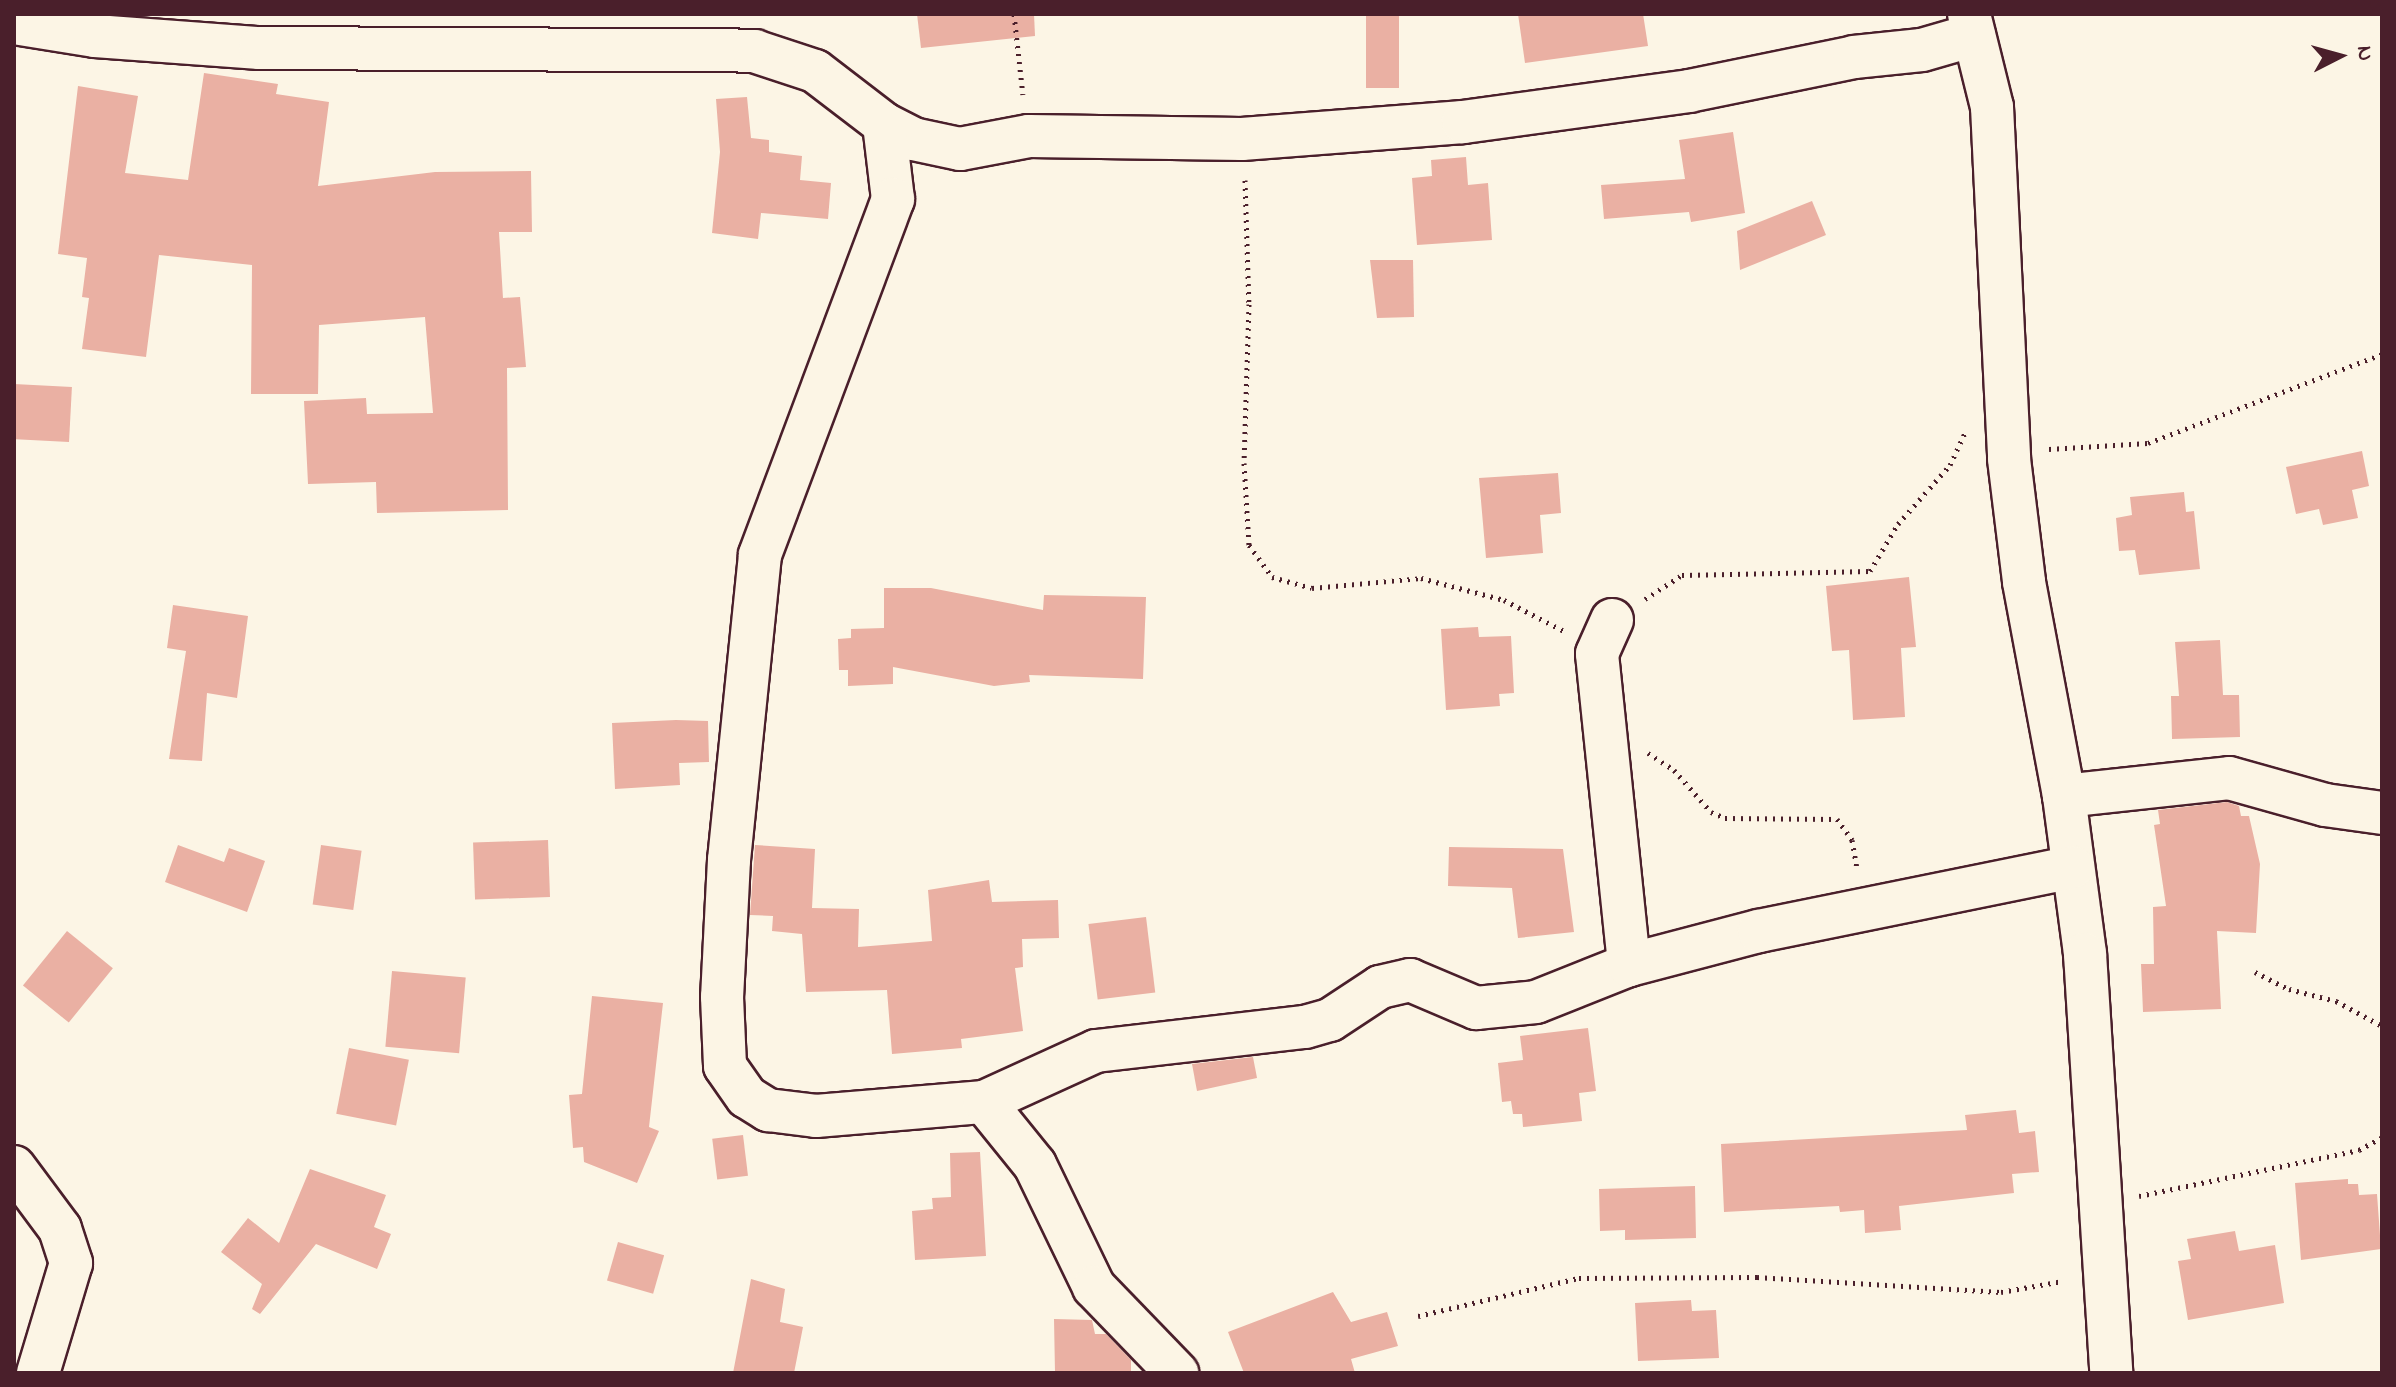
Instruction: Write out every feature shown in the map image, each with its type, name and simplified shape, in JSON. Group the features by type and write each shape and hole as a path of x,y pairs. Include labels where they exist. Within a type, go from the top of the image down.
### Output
{"street":[{"path":"14,23 121,39 260,48 604,53 705,31 815,71 884,124 931,146 960,149 1029,136 1242,139 1379,131 1591,106 1922,50 1971,24 1992,107 2004,387 2024,582 2064,796 2085,954 2102,1273 2111,1373"},
{"path":"884,124 893,199 760,555 729,860 722,997 725,1066 747,1097 768,1110 816,1116 984,1102 1096,1051 1305,1027 1330,1020 1380,987 1410,980 1476,1008 1504,1008 1536,1002 1629,965 1863,910 2073,867"},
{"path":"893,199 960,149"},
{"path":"1604,637 1603,718 1629,965"},
{"path":"2064,796 2229,778 2325,805 2382,813"},
{"path":"1034,1077 1035,1165"},
{"path":"984,1102 1035,1165 1094,1287 1177,1373"},
{"path":"14,1167 60,1229 71,1263 38,1373"}],"path":[{"path":"1014,14 1029,136"},
{"path":"1242,139 1249,221 1244,463 1249,545 1272,577 1312,588 1421,578 1504,600 1550,621 1604,637 1682,575 1870,571 1898,524 1950,465 1968,425 2004,387"},
{"path":"2009,459 2058,447 2148,443 2382,354"},
{"path":"1603,718 1674,770 1711,812 1725,818 1837,819 1852,840 1863,910"},
{"path":"2255,972 2289,989 2336,1001 2382,1026"},
{"path":"2100,1211 2158,1189 2359,1150 2382,1137"},
{"path":"1418,1316 1579,1278 1757,1277 2001,1292 2102,1273"}],"building":[{"path":"917,14 1034,14 1035,36 921,48"},
{"path":"1366,14 1399,14 1399,88 1366,88"},
{"path":"1518,14 1643,14 1648,46 1525,63"},
{"path":"204,73 278,84 276,94 329,102 318,186 435,172 531,171 532,232 499,232 503,298 520,297 526,367 507,368 508,510 377,513 376,482 308,484 304,401 366,398 367,414 433,413 425,317 319,325 318,394 251,394 252,265 159,255 146,357 82,349 89,298 82,297 87,258 58,254 78,86 138,96 125,173 188,180"},
{"path":"747,97 751,138 769,140 769,152 802,156 800,180 831,183 828,219 761,213 758,239 712,233 720,152 716,99"},
{"path":"1733,132 1745,213 1691,222 1689,212 1604,219 1601,185 1685,179 1679,140"},
{"path":"1466,157 1468,185 1488,183 1492,240 1417,245 1412,178 1432,176 1431,160"},
{"path":"1812,201 1826,235 1740,270 1737,231"},
{"path":"1370,260 1413,260 1414,317 1377,318"},
{"path":"14,384 72,387 69,442 14,439"},
{"path":"2362,451 2369,486 2352,490 2358,518 2323,525 2319,509 2296,514 2286,467"},
{"path":"1558,473 1561,513 1540,515 1543,553 1486,558 1479,478"},
{"path":"2184,492 2186,512 2194,511 2200,569 2139,575 2135,550 2119,551 2116,518 2132,515 2130,497"},
{"path":"1909,577 1916,647 1901,648 1905,717 1853,720 1849,650 1832,651 1826,586"},
{"path":"884,588 931,588 1043,610 1044,595 1146,597 1143,679 1029,675 1030,682 994,686 893,667 893,684 848,686 848,670 839,670 838,639 851,638 851,629 884,628"},
{"path":"173,605 248,616 237,698 207,693 202,761 169,759 186,651 167,648"},
{"path":"1478,627 1479,637 1511,636 1514,693 1499,694 1500,706 1446,710 1441,629"},
{"path":"2220,640 2223,695 2239,695 2240,737 2172,739 2171,696 2179,696 2175,642"},
{"path":"708,721 709,762 679,763 680,785 615,789 612,723"},
{"path":"2227,802 2239,806 2241,816 2249,816 2260,864 2256,933 2217,931 2221,1009 2143,1012 2141,964 2154,964 2153,907 2166,906 2154,825 2160,824 2158,810"},
{"path":"548,840 550,897 475,900 473,843"},
{"path":"178,845 224,862 229,848 265,861 247,912 165,882"},
{"path":"321,845 362,851 353,910 313,904"},
{"path":"755,845 815,849 812,908 859,909 858,947 932,941 928,890 989,880 992,902 1058,900 1059,938 1022,939 1023,967 1015,968 1023,1031 961,1039 962,1048 892,1054 887,990 806,992 802,934 772,931 773,916 750,915"},
{"path":"1449,847 1563,849 1574,932 1518,938 1512,888 1448,886"},
{"path":"1146,917 1155,992 1098,1000 1088,924"},
{"path":"67,931 113,968 69,1023 23,985"},
{"path":"392,971 466,977 459,1053 385,1047"},
{"path":"592,996 663,1003 649,1127 659,1131 637,1183 584,1162 583,1147 573,1148 569,1095 582,1094"},
{"path":"1588,1028 1596,1091 1579,1093 1582,1121 1523,1127 1522,1114 1513,1114 1511,1101 1502,1102 1498,1063 1523,1060 1520,1036"},
{"path":"349,1048 409,1060 396,1125 336,1114"},
{"path":"1253,1057 1257,1078 1197,1091 1192,1064"},
{"path":"2016,1110 2019,1133 2035,1131 2039,1172 2012,1174 2014,1193 1899,1206 1901,1230 1865,1233 1864,1210 1840,1212 1839,1206 1724,1212 1721,1144 1967,1130 1965,1115"},
{"path":"743,1135 748,1176 717,1179 712,1139"},
{"path":"980,1152 986,1256 915,1260 912,1211 933,1209 932,1198 951,1197 950,1153"},
{"path":"310,1169 386,1195 374,1227 391,1234 377,1269 316,1244 260,1314 252,1309 262,1284 221,1252 248,1218 279,1243"},
{"path":"2348,1179 2348,1184 2358,1184 2359,1195 2377,1194 2381,1249 2301,1260 2295,1183"},
{"path":"1695,1186 1696,1238 1625,1240 1625,1230 1600,1231 1599,1189"},
{"path":"2235,1231 2239,1251 2275,1245 2284,1303 2188,1320 2178,1261 2191,1259 2187,1239"},
{"path":"618,1242 664,1255 653,1294 607,1280"},
{"path":"751,1279 785,1289 780,1322 803,1327 794,1373 733,1373"},
{"path":"1333,1292 1351,1322 1387,1312 1398,1346 1351,1359 1355,1373 1244,1373 1228,1332"},
{"path":"1691,1300 1692,1311 1716,1310 1719,1358 1638,1361 1635,1303"},
{"path":"1054,1319 1092,1320 1095,1334 1106,1334 1131,1360 1131,1373 1055,1373"}]}
